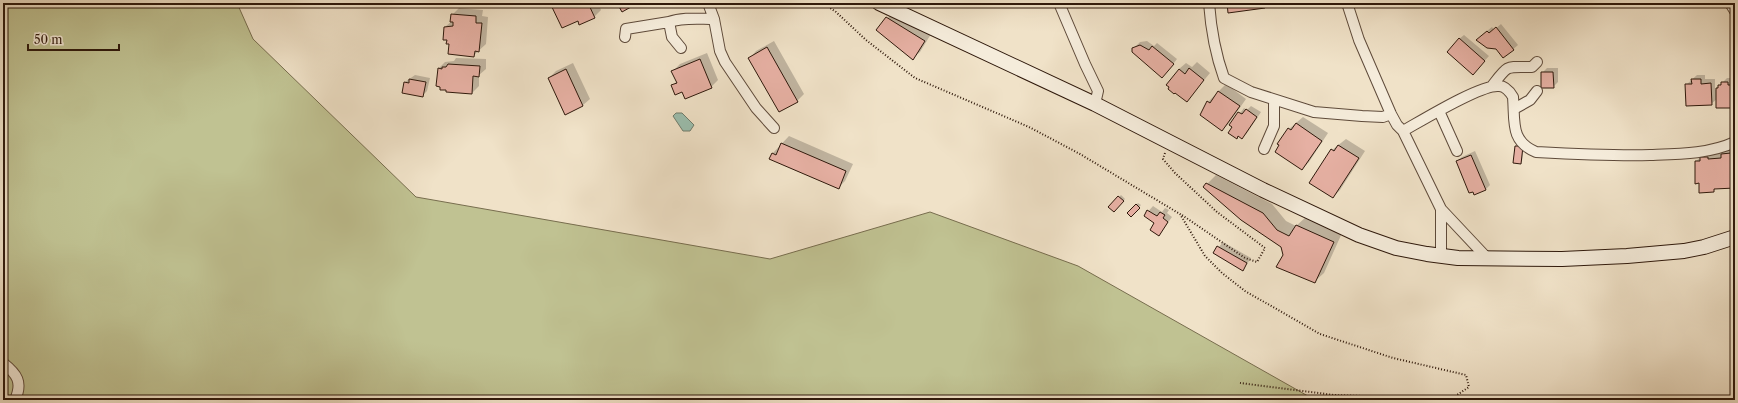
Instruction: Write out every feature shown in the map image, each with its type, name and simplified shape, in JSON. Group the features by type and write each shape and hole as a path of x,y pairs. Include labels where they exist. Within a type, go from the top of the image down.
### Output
{"street":[{"path":"708,3 714,18 720,52 725,62 756,108 774,128"},
{"path":"879,3 1095,104 1263,190 1359,235 1396,248 1458,258 1562,259 1661,254 1704,247 1735,237"},
{"path":"1059,3 1084,64 1098,91 1095,104"},
{"path":"1209,3 1212,35 1216,54 1224,78 1251,92 1314,112 1337,116 1383,117 1391,114"},
{"path":"1347,3 1359,40 1391,114 1397,125 1404,131 1441,209 1488,259"},
{"path":"1730,3 1735,11"},
{"path":"625,37 626,29 675,20 714,18"},
{"path":"669,22 672,37 681,48"},
{"path":"1492,86 1507,68 1516,66 1532,67 1537,62"},
{"path":"1404,131 1469,95 1492,86 1500,86 1513,97 1517,136 1526,147 1536,152 1627,155 1679,154 1720,148 1735,142"},
{"path":"1514,109 1530,100 1537,91"},
{"path":"1264,149 1274,126 1274,100"},
{"path":"1439,111 1457,151"},
{"path":"1441,209 1441,255"},
{"path":"3,363 15,372 19,390 17,399"}],"path":[{"path":"823,3 836,12 866,40 915,78 1029,127 1080,154 1180,214 1245,258 1257,262 1265,248 1217,212 1174,173 1163,159 1169,143"},
{"path":"1180,214 1205,256 1222,273 1245,291 1283,311 1320,334 1393,358 1466,375 1469,388 1454,397 1393,397 1334,394 1240,383"}],"shaded area":[{"path":"3,3 237,3 253,39 416,197 770,259 930,212 1078,266 1315,400 3,400"},
{"path":"676,113 682,113 694,125 690,131 683,131 673,116"}],"building":[{"path":"550,3 588,3 595,18 579,25 578,21 562,28"},
{"path":"617,3 638,3 622,12"},
{"path":"1227,3 1264,3 1265,8 1228,13"},
{"path":"451,14 476,16 476,23 482,23 479,52 475,51 474,57 448,54 449,44 446,44 447,40 443,40 444,27 453,26 453,22 450,22"},
{"path":"886,17 925,41 913,60 876,30"},
{"path":"1496,27 1514,50 1503,58 1496,49 1487,48 1476,40 1487,31 1489,33"},
{"path":"1459,38 1485,61 1473,75 1447,52"},
{"path":"1140,45 1149,50 1152,46 1174,64 1162,78 1132,52 1132,48"},
{"path":"767,47 798,102 779,112 748,58"},
{"path":"700,59 712,88 685,99 682,92 675,95 671,85 677,83 671,71"},
{"path":"448,64 480,66 479,77 473,76 472,94 446,92 446,90 440,90 440,87 436,86 438,68 442,69 442,67 446,67"},
{"path":"1189,68 1204,80 1187,102 1175,93 1174,94 1166,85 1179,69 1185,74"},
{"path":"566,69 583,106 565,115 548,78"},
{"path":"1541,72 1553,72 1554,88 1541,88"},
{"path":"409,79 426,82 423,97 402,93 404,82 409,83"},
{"path":"1691,79 1701,79 1701,84 1711,83 1712,105 1686,106 1685,84 1692,84"},
{"path":"1721,82 1728,82 1728,85 1735,85 1735,108 1716,108 1716,88 1718,88 1718,85 1721,85"},
{"path":"1218,91 1240,106 1222,131 1200,115 1207,101 1210,103"},
{"path":"1246,109 1257,117 1242,139 1238,136 1237,139 1228,133 1232,127 1229,125 1238,112 1242,114"},
{"path":"1296,123 1322,141 1302,170 1275,152 1279,145 1277,144 1288,128 1291,130"},
{"path":"781,143 846,171 839,189 769,159 772,153 776,155"},
{"path":"1338,145 1359,158 1333,198 1309,183 1331,149 1334,151"},
{"path":"1515,146 1523,146 1521,164 1513,163"},
{"path":"1731,153 1732,156 1735,156 1735,188 1714,189 1714,192 1699,193 1699,183 1695,184 1695,161 1700,161 1700,157 1708,157 1708,159 1721,158 1721,154"},
{"path":"1471,155 1486,190 1474,195 1473,192 1469,193 1456,161"},
{"path":"1206,183 1263,213 1277,230 1289,236 1296,225 1334,242 1315,283 1276,267 1283,255 1281,247 1241,220 1203,187"},
{"path":"1118,196 1124,201 1114,212 1108,207"},
{"path":"1136,204 1140,208 1131,217 1127,213"},
{"path":"1147,210 1157,216 1160,212 1165,215 1163,218 1168,222 1159,236 1150,230 1154,223 1144,216"},
{"path":"1217,246 1247,263 1243,271 1213,253"}]}
